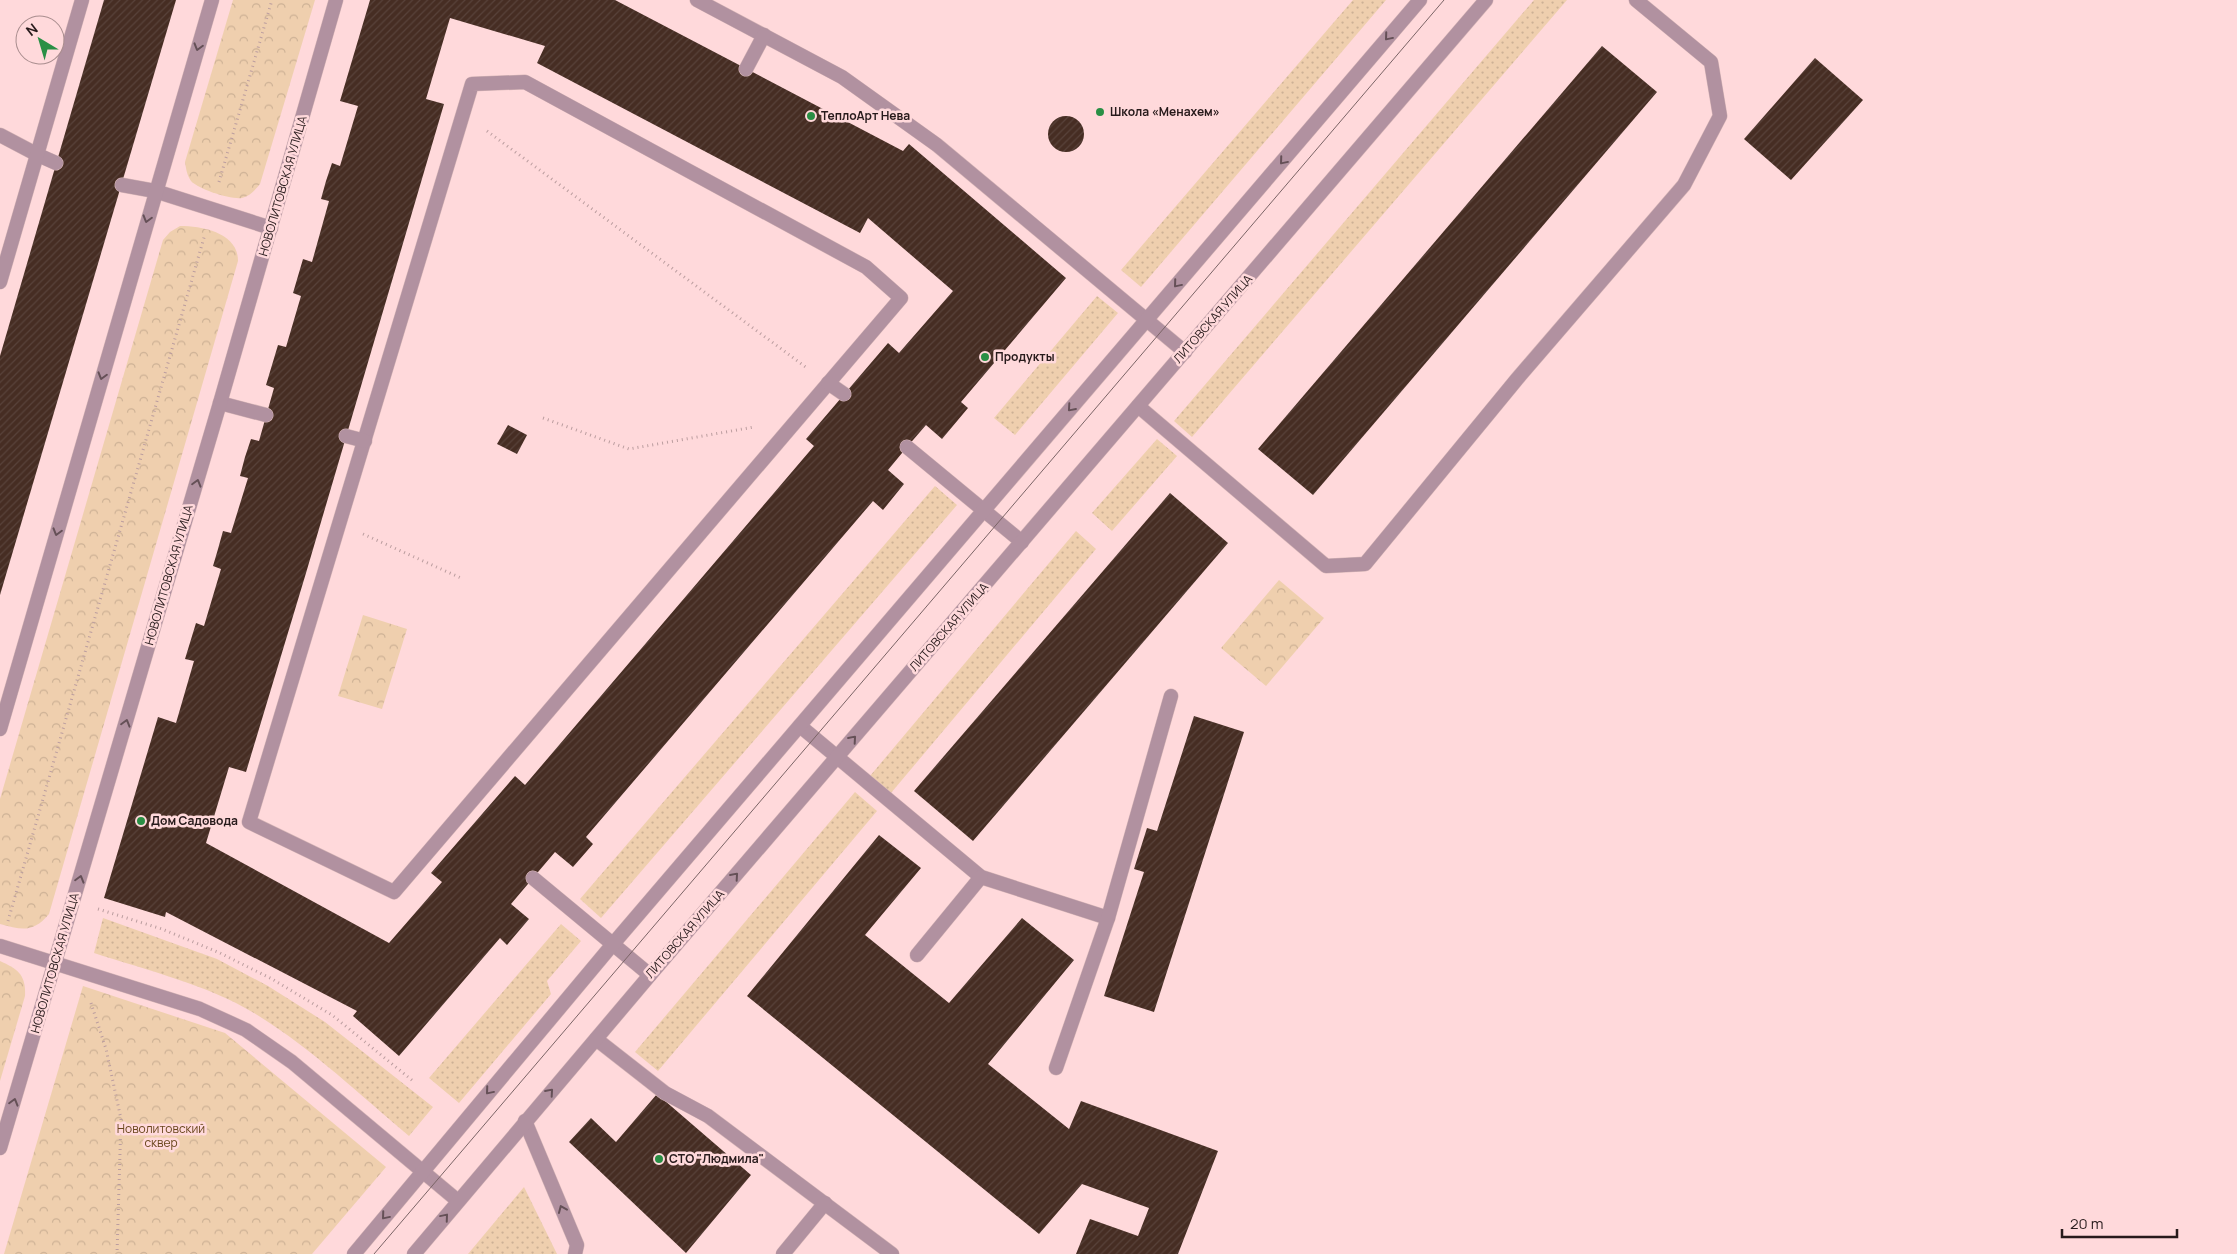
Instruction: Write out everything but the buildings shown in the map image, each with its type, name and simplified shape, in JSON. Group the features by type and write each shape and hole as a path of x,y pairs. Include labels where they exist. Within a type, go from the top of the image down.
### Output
{"street":[{"path":"0,282 82,0"},
{"path":"0,729 212,0"},
{"name":"НОВОЛИТОВСКАЯ УЛИЦА","path":"0,1148 220,403 336,0"},
{"path":"697,0 842,78 937,145 1185,352"},
{"path":"354,1254 613,944 1420,0"},
{"name":"ЛИТОВСКАЯ УЛИЦА","path":"414,1254 525,1121 1486,0"},
{"path":"1138,406 1326,566 1365,564 1517,379 1684,185 1720,116 1711,62 1636,0"},
{"path":"746,69 764,35"},
{"path":"525,82 866,267 901,298 828,383 394,892 249,822 472,84 525,82"},
{"path":"0,135 56,163"},
{"path":"122,185 155,191 271,228"},
{"path":"828,383 844,394"},
{"path":"220,403 266,414"},
{"path":"346,436 365,441"},
{"path":"907,447 1022,542"},
{"path":"1056,1068 1108,918 1171,696"},
{"path":"800,726 981,877 1108,918"},
{"path":"918,955 981,877"},
{"path":"533,878 650,975"},
{"path":"0,946 55,961 200,1009 246,1030 292,1062 458,1201"},
{"path":"596,1039 665,1093 708,1116 892,1254"},
{"path":"525,1121 577,1245 575,1254"},
{"path":"783,1254 825,1203"}],"path":[{"path":"218,183 272,0"},
{"path":"463,113 828,383"},
{"path":"6,926 206,230"},
{"path":"543,418 629,449 796,420"},
{"path":"340,523 461,578"},
{"path":"96,909 162,929 220,953 272,979 332,1015 413,1081"},
{"path":"80,969 106,1050 120,1119 117,1254"}],"green space":[{"path":"233,0 315,0 260,184 254,191 242,198 215,193 195,184 191,181 186,170 185,162"},
{"path":"1353,0 1386,0 1141,287 1121,270"},
{"path":"1534,0 1567,0 1192,437 1174,421"},
{"path":"180,226 189,226 218,233 232,244 238,261 49,914 32,927 21,928 0,924 0,799 163,240 170,232"},
{"path":"1097,296 1118,313 1015,435 994,418"},
{"path":"1157,439 1177,456 1112,531 1092,513"},
{"path":"935,486 957,505 601,918 580,899"},
{"path":"1076,531 1096,549 891,793 870,776"},
{"path":"1279,580 1324,618 1266,686 1221,648"},
{"path":"363,615 407,629 382,709 338,696"},
{"path":"855,792 877,811 658,1071 635,1052"},
{"path":"103,918 217,959 268,986 325,1022 433,1107 409,1136 314,1056 275,1026 254,1013 197,986 94,953"},
{"path":"561,924 581,941 547,981 551,994 459,1103 429,1078"},
{"path":"0,961 12,967 20,974 24,983 25,996 0,1081"},
{"name":"Новолитовский сквер","path":"83,986 225,1033 386,1167 312,1254 4,1254"},
{"path":"524,1187 557,1254 468,1254"}],"tram line":[{"path":"374,1254 1444,0"}],"place":[{"name":"Школа «Менахем»","path":"1100,112"},
{"name":"ТеплоАрт Нева","path":"811,116"},
{"name":"Продукты","path":"985,357"},
{"name":"Дом Садовода","path":"141,821"},
{"name":"СТО \"Людмила\"","path":"659,1159"}]}
